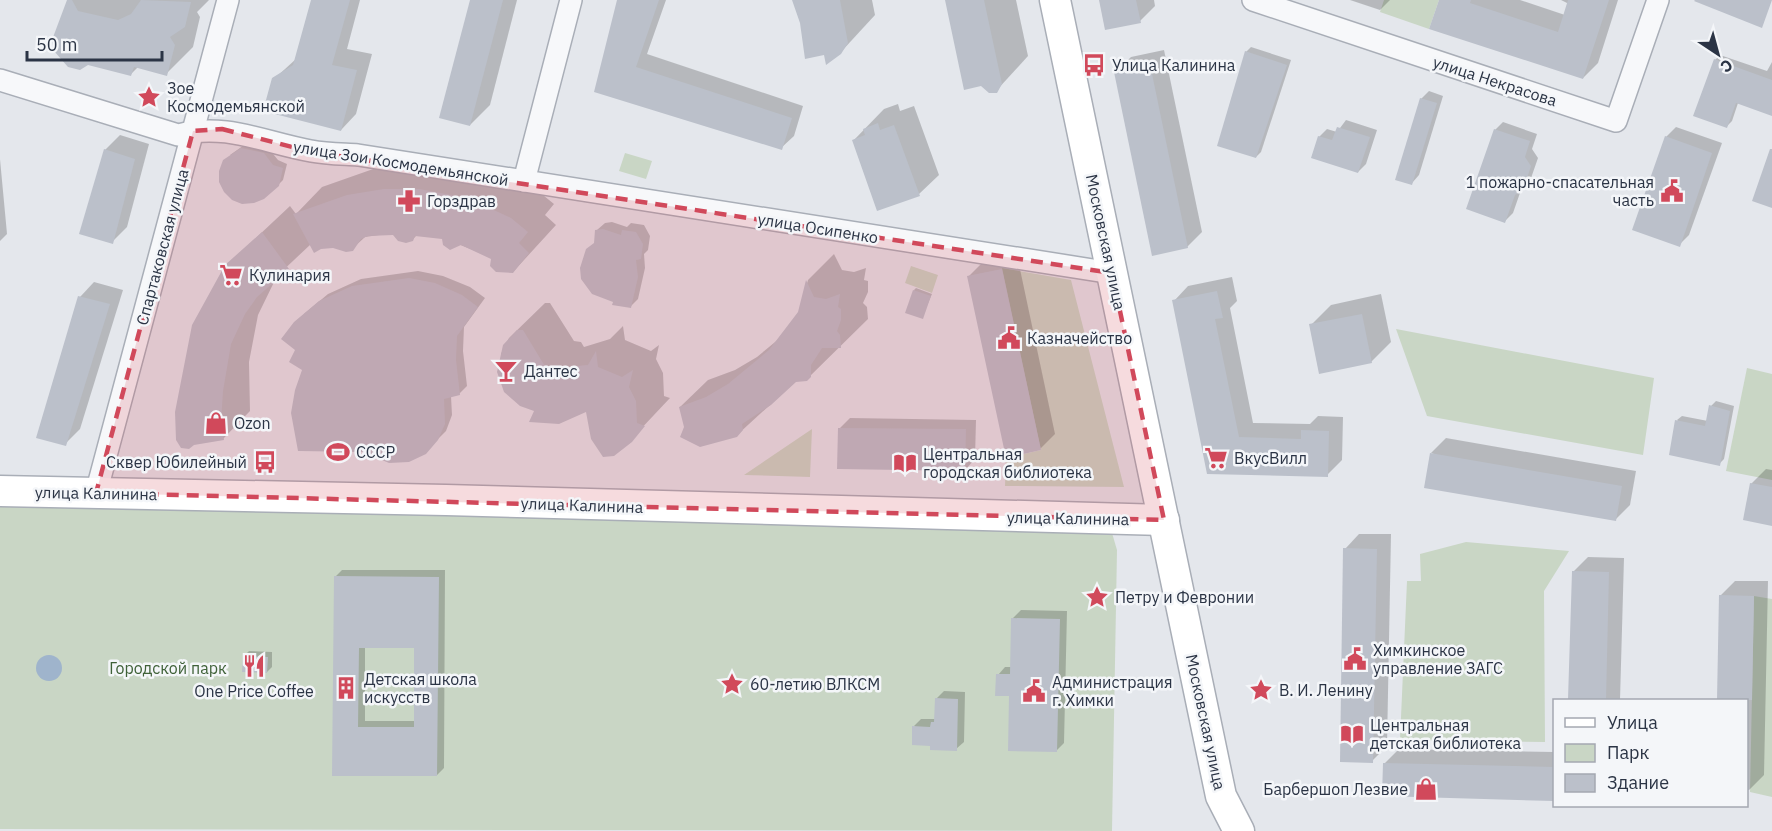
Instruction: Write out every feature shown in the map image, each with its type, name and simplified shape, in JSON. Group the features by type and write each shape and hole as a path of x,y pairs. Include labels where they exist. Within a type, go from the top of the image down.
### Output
{"street":[{"name":"Спартаковская улица","path":"96,493 228,0"},
{"path":"524,182 571,0"},
{"name":"Московская улица","path":"1055,0 1221,796 1239,831"},
{"name":"улица Некрасова","path":"1253,0 1616,121 1658,0"},
{"name":"улица Зои Космодемьянской","path":"0,80 178,135 193,131 222,129 312,152 358,155 524,182"},
{"name":"улица Осипенко","path":"524,182 1112,273"},
{"name":"улица Калинина","path":"0,491 446,500 1165,530"}],"highlighted area":[{"path":"222,129 312,152 1112,273 1164,520 96,493 193,131"}],"green space":[{"path":"1384,0 1439,0 1429,29 1380,12"},
{"path":"625,153 652,161 646,179 619,171"},
{"path":"911,266 938,275 932,293 905,283"},
{"path":"1002,268 1071,280 1124,487 1005,486 1006,458 1041,450"},
{"path":"1396,329 1654,378 1643,455 1427,416"},
{"path":"1747,368 1772,374 1772,480 1726,471"},
{"path":"812,429 810,477 744,475"},
{"name":"Городской парк","path":"0,500 1112,533 1117,550 1112,831 0,829"},
{"path":"1466,542 1569,551 1544,591 1545,742 1400,740 1407,581 1421,581 1420,554"},
{"path":"1754,596 1772,599 1772,797 1750,792"}],"water":[{"path":"49,655 58,659 62,668 58,677 49,681 40,677 36,668 40,659"}],"building":[{"path":"67,0 72,0 78,11 118,20 131,14 141,0 191,2 185,27 170,37 175,45 167,76 134,67 131,76 88,65 80,70 68,67 54,51 52,40"},
{"path":"311,0 350,0 332,65 357,70 341,131 263,111 272,78 293,65"},
{"path":"470,0 503,0 470,126 439,118"},
{"path":"617,0 659,0 636,67 792,118 782,150 594,92"},
{"path":"792,0 840,0 848,43 841,54 826,65 824,55 805,59 800,23"},
{"path":"945,0 984,0 1002,84 997,93 989,93 981,86 964,90"},
{"path":"1099,0 1136,0 1141,23 1105,30"},
{"path":"1439,0 1471,0 1470,3 1558,32 1568,0 1609,0 1583,79 1429,29"},
{"path":"1695,0 1772,0 1762,28 1694,1"},
{"path":"1245,51 1287,65 1256,158 1217,146"},
{"path":"1714,59 1772,80 1772,116 1736,103 1727,128 1693,116"},
{"path":"1150,64 1188,248 1152,256 1114,72"},
{"path":"1420,98 1437,103 1412,185 1395,180"},
{"path":"878,123 880,130 894,125 920,196 877,211 852,140 865,135 863,129"},
{"path":"1337,127 1370,137 1358,173 1311,158 1318,136 1332,140"},
{"path":"1494,129 1530,141 1525,157 1531,166 1523,190 1515,195 1505,223 1466,209"},
{"name":"1 пожарно-спасательная часть","path":"1665,136 1712,153 1680,247 1632,230"},
{"path":"241,148 264,153 273,165 283,168 279,186 264,199 254,203 242,204 232,200 224,192 219,182 219,171 223,160"},
{"path":"104,149 135,159 113,244 79,234"},
{"path":"1770,149 1772,149 1772,208 1752,201"},
{"path":"384,189 419,189 451,195 485,206 511,218 528,232 519,243 529,253 513,273 496,272 490,266 491,259 461,245 450,250 443,245 442,239 415,236 413,241 406,243 398,241 393,235 368,236 361,239 353,251 346,252 333,248 321,249 314,253 293,214 347,195"},
{"path":"603,229 621,235 622,230 636,232 643,244 641,259 636,260 638,277 631,308 612,305 613,302 592,294 581,279 580,268 586,249 594,243 595,230"},
{"path":"262,232 289,269 257,297 245,314 231,344 223,391 221,422 224,440 194,445 189,449 181,448 176,440 175,412 192,325 225,265"},
{"path":"1002,269 1041,450 1006,458 967,276"},
{"path":"409,278 435,283 462,295 478,307 457,336 456,360 460,395 444,399 445,424 438,440 426,454 409,462 389,463 363,452 298,451 291,413 295,390 302,370 289,362 295,350 281,339 294,322 319,301 352,286"},
{"path":"806,280 814,297 826,299 840,294 838,307 841,309 841,320 837,331 840,335 841,348 822,348 811,365 811,377 807,381 796,382 771,405 742,424 743,430 737,437 700,447 680,437 684,427 679,407 706,397 728,384 769,350 798,312"},
{"path":"913,290 931,296 923,319 905,313"},
{"path":"1217,291 1223,318 1215,319 1239,437 1301,439 1301,430 1329,431 1328,477 1207,474 1172,300"},
{"path":"78,296 110,304 66,446 36,438"},
{"path":"1362,314 1372,363 1319,374 1309,324"},
{"path":"517,330 523,330 546,368 553,368 557,374 577,366 588,365 596,351 598,367 622,377 633,370 629,387 636,401 637,423 645,426 632,442 614,456 603,457 591,439 586,412 559,424 529,422 534,411 520,406 504,392 497,372 503,345"},
{"path":"1709,405 1730,411 1720,466 1669,455 1675,420 1705,426"},
{"path":"838,428 966,429 965,471 837,469"},
{"path":"1430,453 1622,486 1616,521 1424,488"},
{"path":"1750,483 1772,487 1772,526 1743,520"},
{"path":"1343,548 1377,549 1373,763 1340,762"},
{"path":"1572,571 1609,572 1606,699 1568,699"},
{"path":"334,576 439,577 437,776 332,776","holes":["359,648 414,648 414,727 358,727"]},
{"path":"1719,595 1754,596 1752,700 1717,699"},
{"path":"1011,618 1060,619 1057,752 1008,751 1009,696 995,696 996,674 1010,674"},
{"path":"243,656 268,657 267,673 242,672"},
{"path":"935,698 958,699 957,751 930,750 930,746 912,745 912,726 930,727 931,722 934,722"},
{"path":"1383,763 1553,767 1553,801 1382,796"}],"place":[{"name":"Улица Калинина","path":"1094,65"},
{"name":"Зое Космодемьянской","path":"149,97"},
{"name":"1 пожарно-спасательная часть","path":"1672,191"},
{"name":"Горздрав","path":"409,201"},
{"name":"Кулинария","path":"231,275"},
{"name":"Казначейство","path":"1009,338"},
{"name":"Дантес","path":"506,371"},
{"name":"Ozon","path":"216,423"},
{"name":"СССР","path":"338,452"},
{"name":"ВкусВилл","path":"1216,458"},
{"name":"Сквер Юбилейный","path":"265,462"},
{"name":"Центральная городская библиотека","path":"905,463"},
{"name":"Петру и Февронии","path":"1097,597"},
{"name":"Химкинское управление ЗАГС","path":"1355,659"},
{"name":"One Price Coffee","path":"254,666"},
{"name":"60-летию ВЛКСМ","path":"732,684"},
{"name":"Детская школа искусств","path":"346,688"},
{"name":"В. И. Ленину","path":"1261,690"},
{"name":"Администрация г. Химки","path":"1034,691"},
{"name":"Центральная детская библиотека","path":"1352,734"},
{"name":"Барбершоп Лезвие","path":"1426,789"}]}
